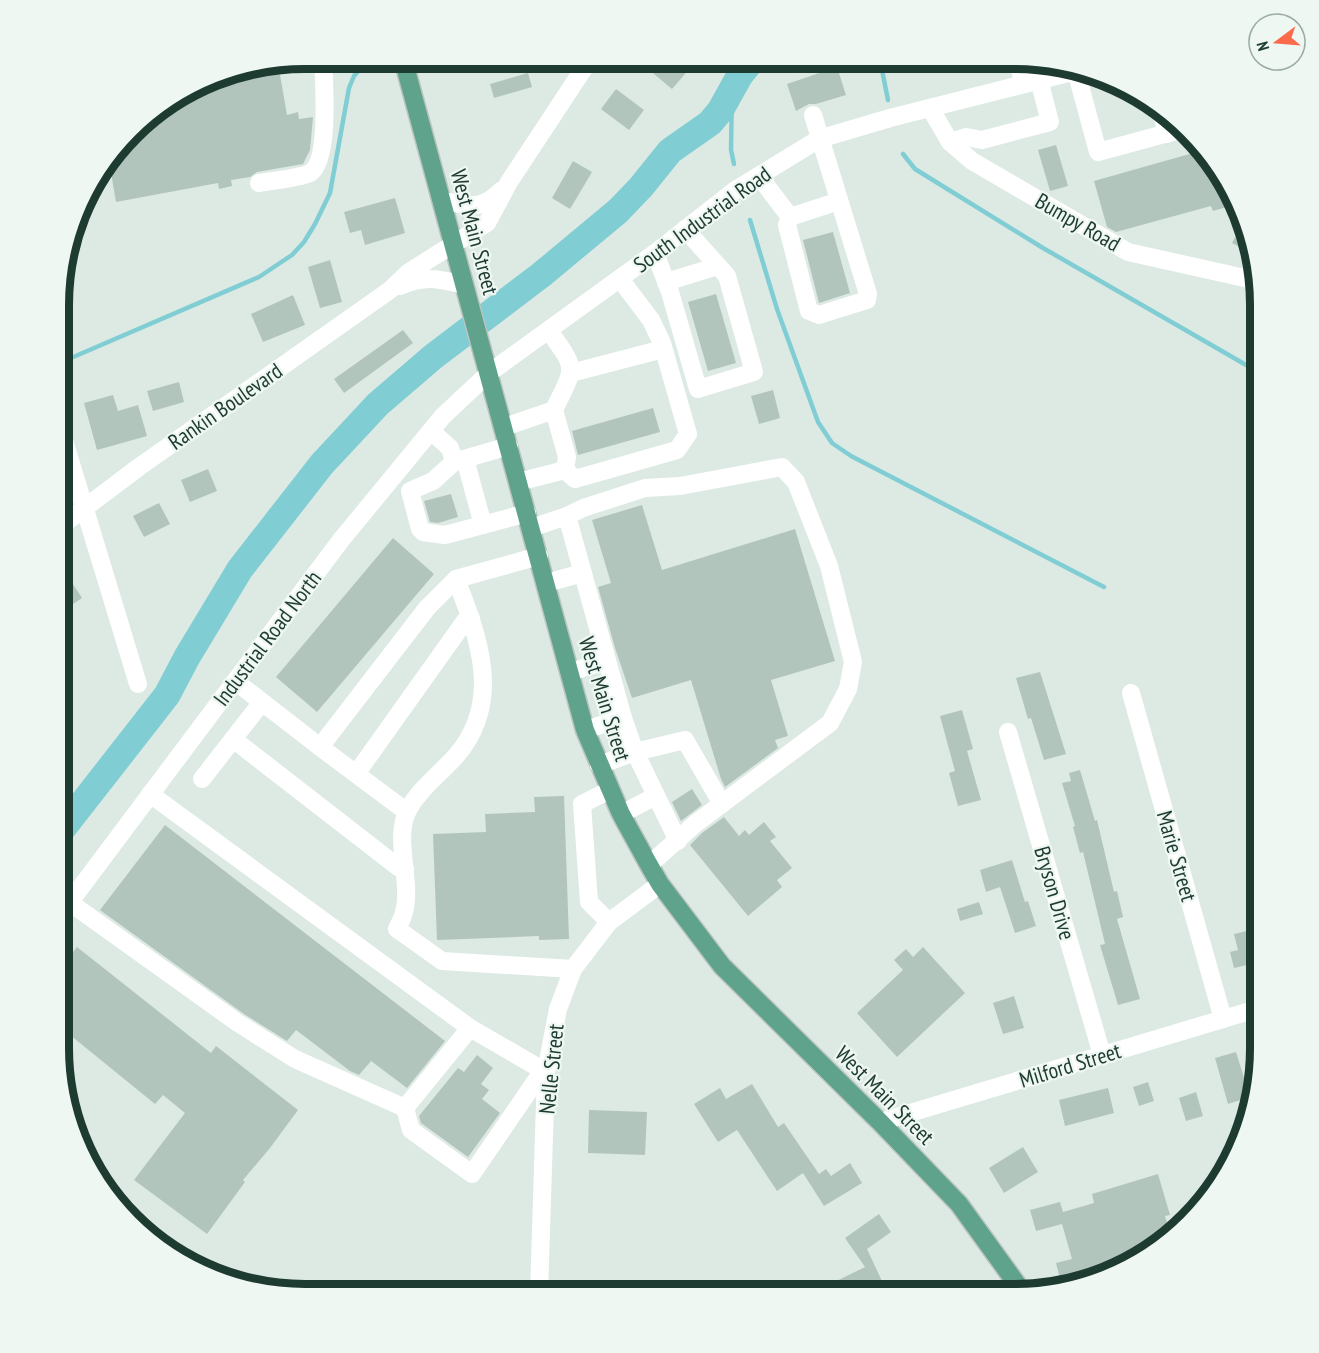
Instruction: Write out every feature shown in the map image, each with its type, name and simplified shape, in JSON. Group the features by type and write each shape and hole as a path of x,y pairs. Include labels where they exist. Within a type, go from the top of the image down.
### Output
{"main road":[{"name":"West Main Street","path":"406,69 585,730 621,814 660,884 722,966 880,1122 959,1204 1017,1284"}],"street":[{"path":"259,183 307,174 316,166 323,143 325,113 323,69"},
{"name":"Rankin Boulevard","path":"69,520 139,467 390,290 409,272 487,223 509,182 583,69"},
{"path":"950,142 966,137 981,140 1050,122 1023,70"},
{"name":"South Industrial Road","path":"489,374 621,279 734,191 819,140 930,108 1062,74"},
{"path":"1078,78 1098,152 1173,132"},
{"name":"Bumpy Road","path":"930,108 950,142 972,161 1128,252 1248,279"},
{"path":"790,217 787,225 809,311 819,315 867,300 868,294 813,116"},
{"path":"759,176 790,217"},
{"name":"Rankin Boulevard","path":"442,201 481,205 490,201 509,182"},
{"path":"790,217 838,201"},
{"path":"655,253 698,389 754,372 727,276 685,229"},
{"path":"666,282 718,266"},
{"name":"Rankin Boulevard","path":"390,290 414,280 426,278 464,285"},
{"path":"565,470 575,478 677,450 688,434 663,349 651,320 621,279"},
{"path":"549,331 569,359 572,373 554,410 567,457 565,470"},
{"path":"572,373 663,349"},
{"name":"Industrial Road North","path":"69,903 341,540 443,416 489,374"},
{"path":"504,427 554,410"},
{"path":"431,431 460,460 483,525"},
{"path":"410,491 434,480 460,460 509,446"},
{"path":"69,457 138,684"},
{"path":"393,477 410,491 420,529 423,532 445,535 483,525 567,516 583,508 645,488 680,486 782,466 796,482 832,577 853,662 848,689 830,723 695,824 649,865"},
{"path":"518,482 565,470"},
{"path":"567,516 623,718 635,752 678,841"},
{"path":"320,747 427,608 456,579 538,556"},
{"path":"546,583 583,573"},
{"path":"456,579 478,642 484,693 481,711 473,731 458,754 425,788 407,812 403,832 404,912 397,929 442,961 573,969"},
{"path":"356,774 465,621 471,618"},
{"path":"570,672 606,661"},
{"path":"235,681 407,812"},
{"name":"Marie Street","path":"1131,693 1223,1019"},
{"path":"202,779 262,702"},
{"path":"585,730 623,718"},
{"name":"Bryson Drive","path":"1008,732 1102,1055"},
{"path":"233,740 398,867 405,869"},
{"path":"599,765 635,752 685,740 722,804"},
{"path":"609,922 589,902 582,804 610,790"},
{"path":"150,794 470,1028 544,1071 472,1174 411,1130 405,1108"},
{"path":"621,814 656,796"},
{"name":"Nelle Street","path":"539,1284 544,1071 558,1010 573,969 609,922 660,884"},
{"path":"69,911 295,1059 405,1108"},
{"name":"Milford Street","path":"880,1122 1250,1011"},
{"path":"405,1108 470,1028"}],"building":[{"path":"648,69 689,69 672,89"},
{"path":"831,69 838,69 846,95 809,104 796,111 787,84"},
{"path":"279,71 287,115 298,112 299,119 313,117 310,150 303,164 257,172 250,177 231,180 232,186 219,189 218,183 116,202 111,171 118,161 138,138 161,118 201,93 244,77"},
{"path":"528,73 532,87 494,98 490,84"},
{"path":"616,89 644,110 629,130 601,109"},
{"path":"1056,145 1068,186 1050,191 1038,150"},
{"path":"1193,153 1195,159 1199,158 1210,174 1228,207 1213,211 1211,206 1116,232 1107,227 1094,181"},
{"path":"573,161 592,172 570,209 552,198"},
{"path":"395,198 405,233 365,245 361,230 350,233 344,212"},
{"path":"833,232 850,293 819,303 803,240"},
{"path":"1238,232 1243,249 1232,243"},
{"path":"330,260 342,302 320,308 308,267"},
{"path":"716,294 736,363 708,371 688,302"},
{"path":"293,295 305,325 263,342 251,314"},
{"path":"403,330 413,343 344,393 334,379"},
{"path":"179,382 184,402 153,411 147,391"},
{"path":"773,390 780,418 759,424 751,396"},
{"path":"113,395 118,411 138,405 147,436 97,450 84,403"},
{"path":"653,408 660,432 578,455 572,431"},
{"path":"208,469 217,491 190,502 181,480"},
{"path":"451,494 458,517 438,523 430,522 424,501"},
{"path":"159,503 170,524 144,537 133,516"},
{"path":"642,505 662,570 795,529 835,661 771,680 788,736 775,740 778,748 725,787 691,680 632,698 615,648 598,587 611,583 592,520"},
{"path":"393,538 434,574 317,712 276,677"},
{"path":"69,578 82,598 69,607"},
{"path":"1040,672 1066,754 1044,760 1031,718 1028,719 1016,678"},
{"path":"962,710 973,749 967,751 981,800 958,806 949,773 955,771 940,716"},
{"path":"1080,770 1095,821 1097,820 1114,892 1117,891 1123,917 1117,919 1140,999 1118,1005 1100,945 1105,944 1083,852 1080,853 1073,827 1075,826 1062,783 1071,781 1069,773"},
{"path":"692,789 702,805 681,821 672,802"},
{"path":"564,796 569,939 539,940 539,936 437,940 433,834 486,832 485,814 535,812 534,797"},
{"path":"724,817 739,836 745,830 749,835 764,822 776,837 770,841 792,868 777,880 782,887 748,916 690,845"},
{"path":"165,825 445,1041 407,1088 371,1061 359,1075 350,1071 296,1030 287,1041 244,1014 100,910"},
{"path":"1012,860 1025,902 1028,901 1036,926 1015,933 1000,887 986,892 980,870"},
{"path":"979,902 983,914 960,921 957,909"},
{"path":"1250,930 1250,964 1234,968 1230,952 1238,950 1234,934"},
{"path":"77,947 211,1053 216,1046 298,1110 243,1180 245,1182 207,1234 134,1180 185,1113 163,1095 155,1104 69,1034 69,957"},
{"path":"923,947 965,993 897,1057 857,1013 903,970 894,960 906,949 913,957"},
{"path":"1014,996 1024,1028 1003,1034 993,1003"},
{"path":"1236,1052 1247,1086 1244,1099 1228,1104 1215,1058"},
{"path":"477,1055 493,1068 481,1084 489,1090 482,1099 500,1113 468,1157 421,1123 419,1116 458,1068 464,1072"},
{"path":"1148,1082 1154,1101 1139,1106 1133,1087"},
{"path":"752,1084 778,1127 784,1123 819,1174 826,1169 831,1176 850,1163 862,1183 824,1206 803,1173 777,1191 737,1130 718,1142 694,1104 720,1088 726,1099"},
{"path":"1108,1088 1114,1113 1065,1126 1059,1100"},
{"path":"1196,1092 1203,1116 1186,1121 1179,1098"},
{"path":"589,1110 647,1112 645,1155 588,1153"},
{"path":"1023,1147 1038,1172 1004,1193 989,1168"},
{"path":"1158,1174 1170,1215 1165,1216 1168,1227 1118,1260 1075,1276 1060,1279 1056,1263 1072,1259 1062,1224 1036,1231 1030,1210 1060,1202 1063,1212 1094,1203 1092,1194"},
{"path":"879,1214 891,1232 867,1249 883,1284 830,1284 865,1267 845,1238"}],"waterway":[{"path":"69,359 259,277 292,255 304,242 330,193 349,88 360,69"},
{"path":"69,820 167,695 240,569 322,464 378,404 434,356 541,275 618,211 670,151 710,123 720,111 745,69"},
{"path":"882,69 888,100"},
{"path":"732,90 731,150 734,164"},
{"path":"903,154 915,169 1043,248 1250,367"},
{"path":"750,220 777,309 818,422 832,443 851,456 1104,587"}]}
